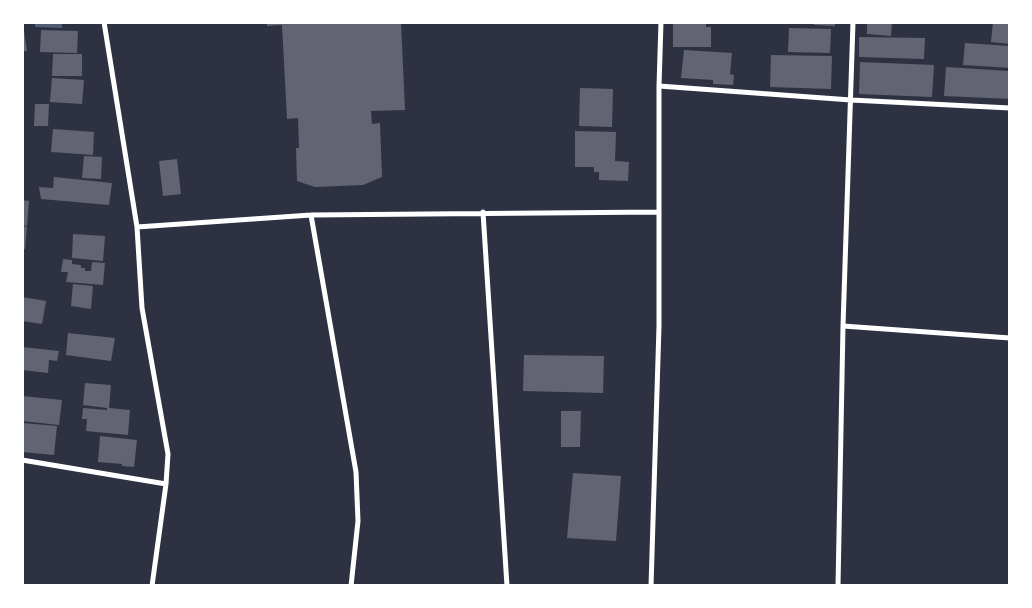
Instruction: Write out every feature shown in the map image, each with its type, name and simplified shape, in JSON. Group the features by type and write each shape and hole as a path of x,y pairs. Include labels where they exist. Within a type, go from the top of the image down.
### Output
{"street":[{"path":"104,22 136,227 142,308 168,454 166,484 152,586"},
{"path":"651,586 659,326 658,86 661,22"},
{"path":"838,586 843,326 853,22"},
{"path":"658,86 851,100 1010,108"},
{"path":"136,227 311,215 483,212 658,212"},
{"path":"483,212 507,586"},
{"path":"311,215 356,472 358,521 351,586"},
{"path":"843,326 1010,338"},
{"path":"22,460 166,484"}],"water":[{"path":"35,23 62,23 62,28 35,27"}],"building":[{"path":"267,22 401,22 405,110 371,111 372,124 380,123 382,177 363,185 315,187 297,181 296,148 299,148 298,118 287,119 282,25 267,26"},
{"path":"814,22 835,22 835,26 814,25"},
{"path":"867,22 892,22 891,36 867,34"},
{"path":"993,22 1010,22 1010,44 991,42"},
{"path":"673,23 706,23 706,27 711,27 711,47 673,47"},
{"path":"789,28 831,29 830,53 788,52"},
{"path":"22,30 24,30 27,51 22,51"},
{"path":"41,30 78,31 77,53 40,52"},
{"path":"859,37 925,38 924,59 859,57"},
{"path":"965,43 1010,46 1010,68 963,65"},
{"path":"684,50 732,53 730,74 734,75 733,85 713,84 713,80 681,78"},
{"path":"53,54 82,54 82,76 52,76"},
{"path":"771,55 832,56 831,89 770,87"},
{"path":"860,62 934,65 932,97 859,94"},
{"path":"946,67 1010,71 1010,99 944,96"},
{"path":"52,78 84,80 82,104 50,102"},
{"path":"580,88 613,89 612,127 579,126"},
{"path":"35,104 49,104 48,126 34,126"},
{"path":"53,129 94,132 93,155 51,152"},
{"path":"575,131 616,132 615,161 629,162 628,181 599,180 599,172 594,172 594,167 575,167"},
{"path":"84,156 102,157 101,179 82,178"},
{"path":"177,159 181,194 163,196 159,161"},
{"path":"54,177 112,183 109,205 41,199 39,187 53,188"},
{"path":"22,200 29,201 27,226 22,225"},
{"path":"22,226 27,227 25,249 22,249"},
{"path":"73,234 105,236 103,261 72,258"},
{"path":"63,259 72,260 72,264 81,265 81,268 85,268 85,271 91,271 92,262 105,263 103,285 66,282 68,272 61,272"},
{"path":"73,284 93,286 91,309 71,306"},
{"path":"22,297 46,301 42,324 22,321"},
{"path":"68,333 115,338 111,361 66,355"},
{"path":"22,347 59,351 57,361 49,360 48,373 22,370"},
{"path":"524,355 604,356 603,393 523,391"},
{"path":"85,383 111,385 109,408 130,410 128,435 86,431 87,419 82,419 83,408 107,410 107,408 83,405"},
{"path":"22,396 62,400 59,425 22,421"},
{"path":"561,411 581,411 580,447 561,447"},
{"path":"22,423 57,426 54,455 22,452"},
{"path":"100,436 137,440 134,467 98,462"},
{"path":"573,473 621,476 616,541 567,538"}]}
